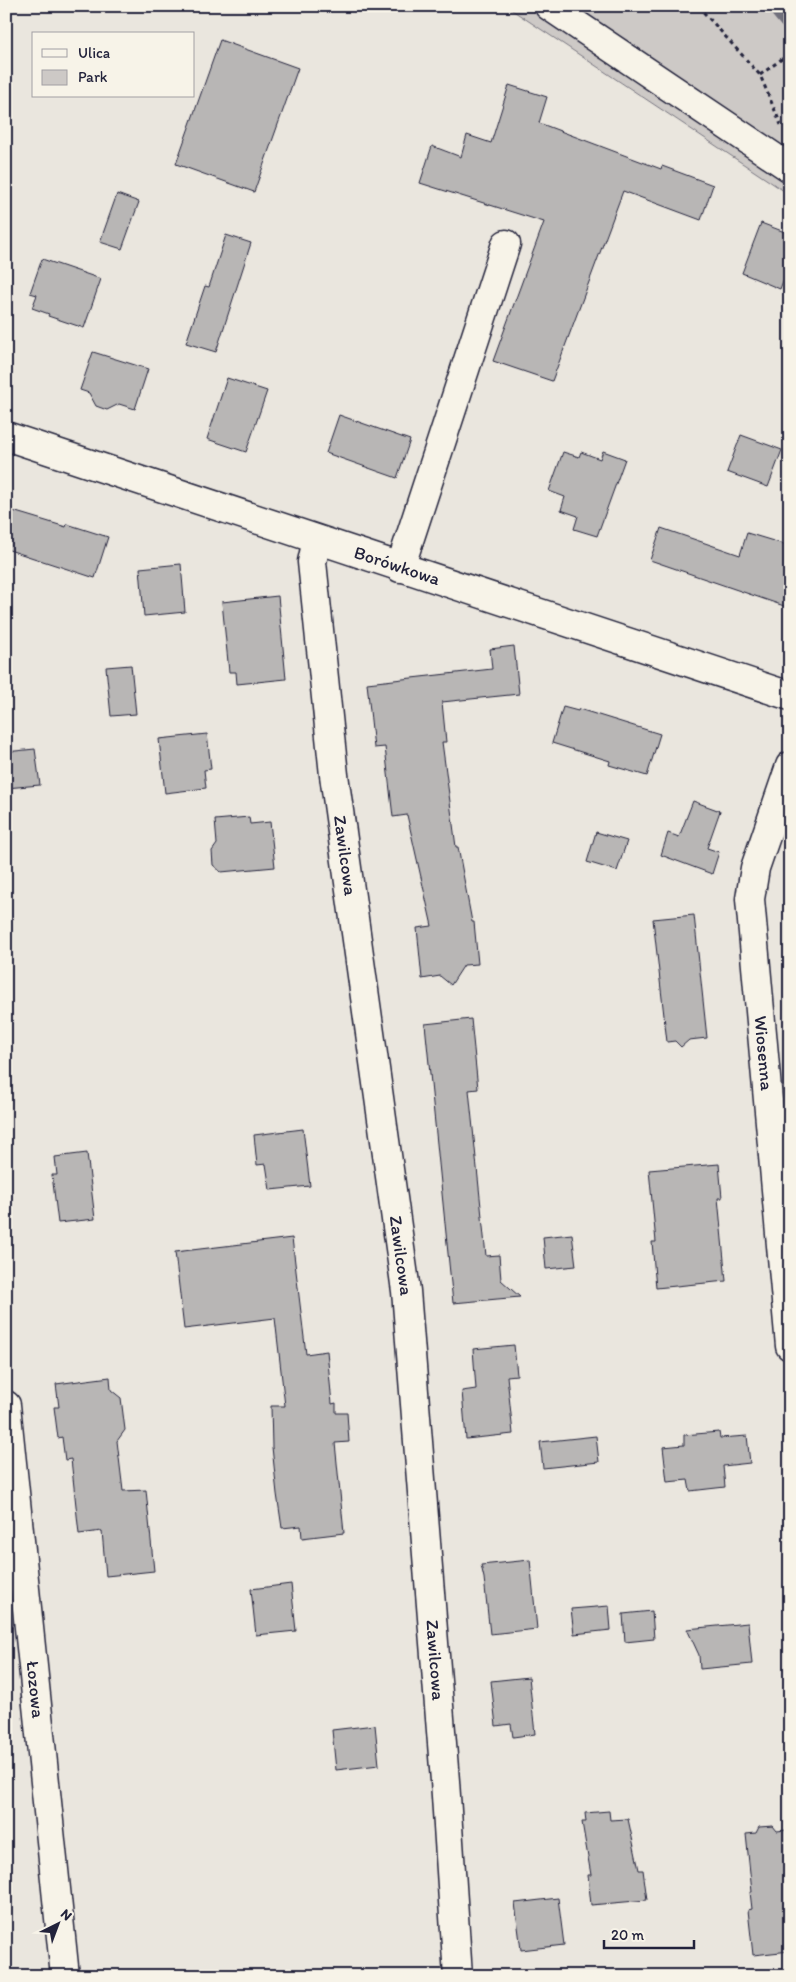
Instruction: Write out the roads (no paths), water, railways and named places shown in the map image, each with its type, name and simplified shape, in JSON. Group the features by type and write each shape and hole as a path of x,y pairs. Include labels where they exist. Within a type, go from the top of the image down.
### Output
{"street":[{"path":"549,6 790,168"},
{"path":"400,568 506,244"},
{"name":"Borówkowa","path":"6,436 790,696"},
{"name":"Zawilcowa","path":"317,540 312,562 334,775 406,1292 445,1781 458,1976"},
{"name":"Wiosenna","path":"790,766 755,868 750,899 790,1346"},
{"name":"Łozowa","path":"6,1405 65,1976"}],"waterway":[{"path":"770,6 790,30"}]}
